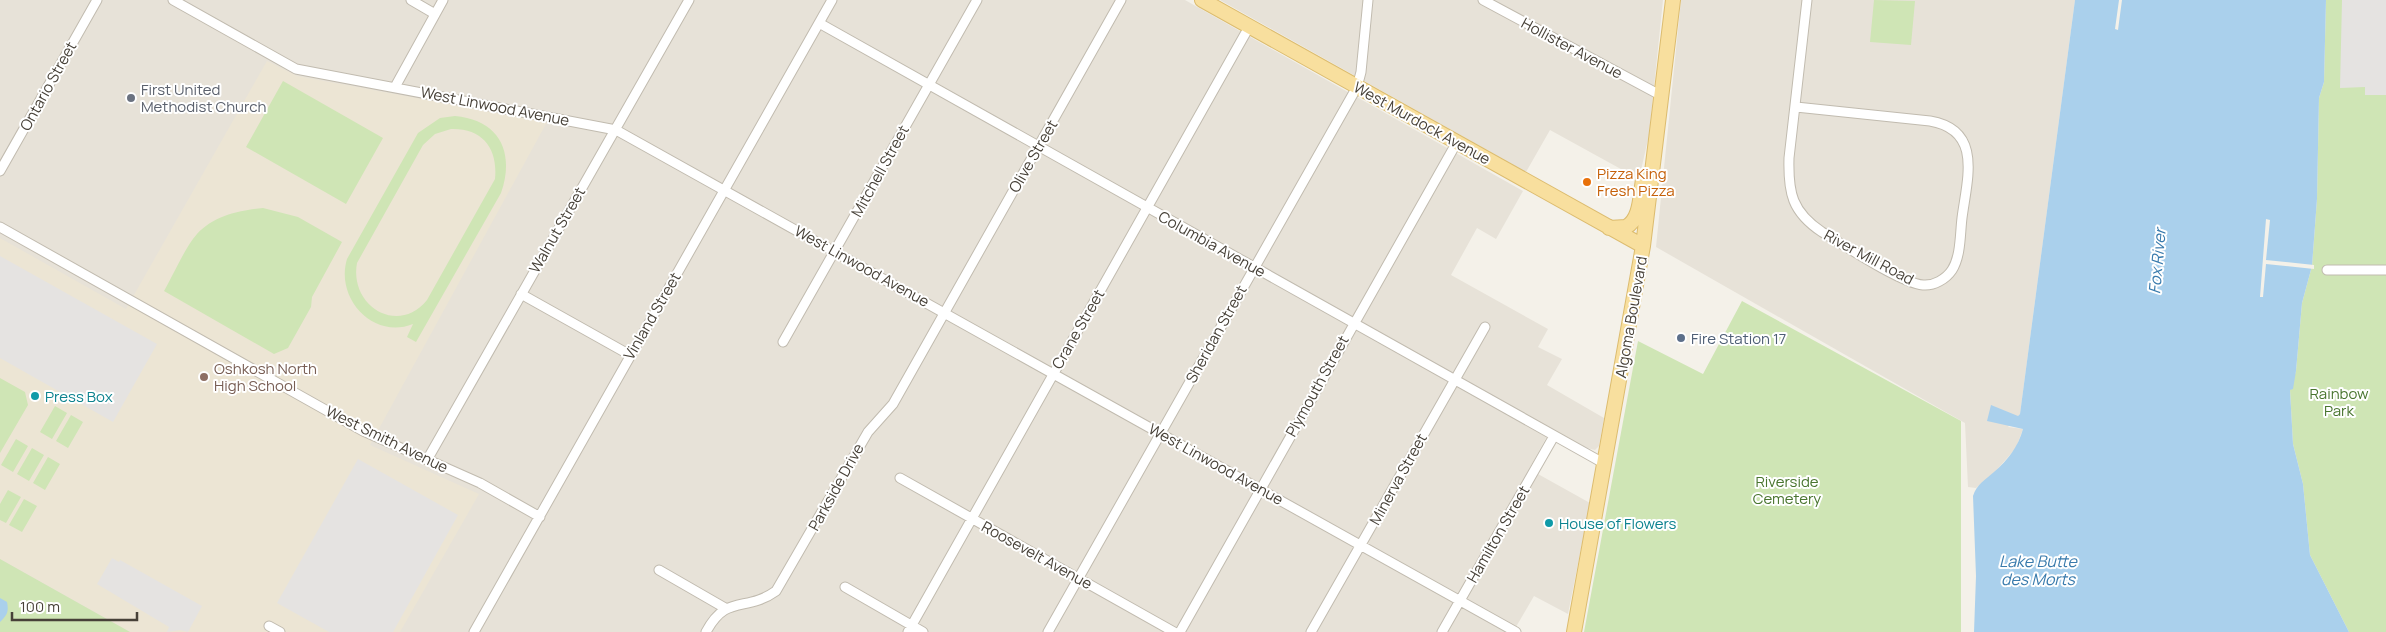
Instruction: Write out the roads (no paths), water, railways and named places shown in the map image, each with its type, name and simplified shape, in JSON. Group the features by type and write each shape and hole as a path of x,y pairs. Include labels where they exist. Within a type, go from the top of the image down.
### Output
{"main road":[{"name":"West Murdock Avenue","path":"1202,0 1643,246"},
{"name":"Algoma Boulevard","path":"1574,632 1643,246 1659,130 1673,0"},
{"path":"1609,228 1626,227 1634,220 1647,155 1659,130"}],"street":[{"name":"Ontario Street","path":"0,171 96,0"},
{"name":"West Linwood Avenue","path":"173,0 296,69 616,130 1516,632"},
{"path":"411,0 436,14"},
{"path":"395,87 443,0"},
{"name":"Walnut Street","path":"427,460 689,0"},
{"name":"Vinland Street","path":"474,632 832,0"},
{"name":"Mitchell Street","path":"784,342 977,0"},
{"name":"Olive Street","path":"944,312 1122,0"},
{"name":"Sheridan Street","path":"1048,632 1357,87 1362,72 1368,0"},
{"name":"Hollister Avenue","path":"1483,0 1662,96"},
{"name":"River Mill Road","path":"1796,107 1930,121 1946,126 1958,134 1968,152 1969,167 1958,256 1948,275 1932,284 1925,285 1908,281 1822,232 1804,219 1793,199 1789,184 1789,158 1807,0"},
{"name":"Columbia Avenue","path":"819,23 1254,266 1454,381 1605,464"},
{"name":"Crane Street","path":"909,629 1250,27"},
{"name":"Plymouth Street","path":"1180,632 1457,142"},
{"name":"West Smith Avenue","path":"0,226 363,431 480,484 540,517"},
{"path":"2327,270 2386,270"},
{"path":"521,294 630,355"},
{"name":"Parkside Drive","path":"725,608 763,600 776,591 868,432 893,404 944,312"},
{"name":"Minerva Street","path":"1311,632 1485,326"},
{"name":"Hamilton Street","path":"1442,632 1554,436"},
{"name":"Roosevelt Avenue","path":"900,478 1174,632"},
{"path":"659,570 725,608 717,614 706,632"},
{"path":"846,587 909,629 923,632"},
{"path":"270,626 280,632"}],"water":[{"path":"2075,0 2326,0 2324,82 2319,98 2317,199 2312,266 2302,303 2296,371 2293,389 2290,390 2293,444 2303,484 2310,555 2349,632 1974,632 1976,576 1973,496 1979,485 2012,453 2023,429 1987,421 1991,405 2018,416 2020,414"},
{"path":"0,598 7,602 8,611 0,622"}],"place":[{"name":"First United Methodist Church","path":"131,98"},
{"name":"Pizza King Fresh Pizza","path":"1587,182"},
{"name":"Fire Station 17","path":"1681,338"},
{"name":"Oshkosh North High School","path":"204,377"},
{"name":"Press Box","path":"35,396"},
{"name":"House of Flowers","path":"1549,523"}],"water label":[{"name":"Fox River","path":"2157,261"},
{"name":"Lake Butte des Morts","path":"2038,570"}],"park label":[{"name":"Rainbow Park","path":"2339,402"},
{"name":"Riverside Cemetery","path":"1787,490"}]}
